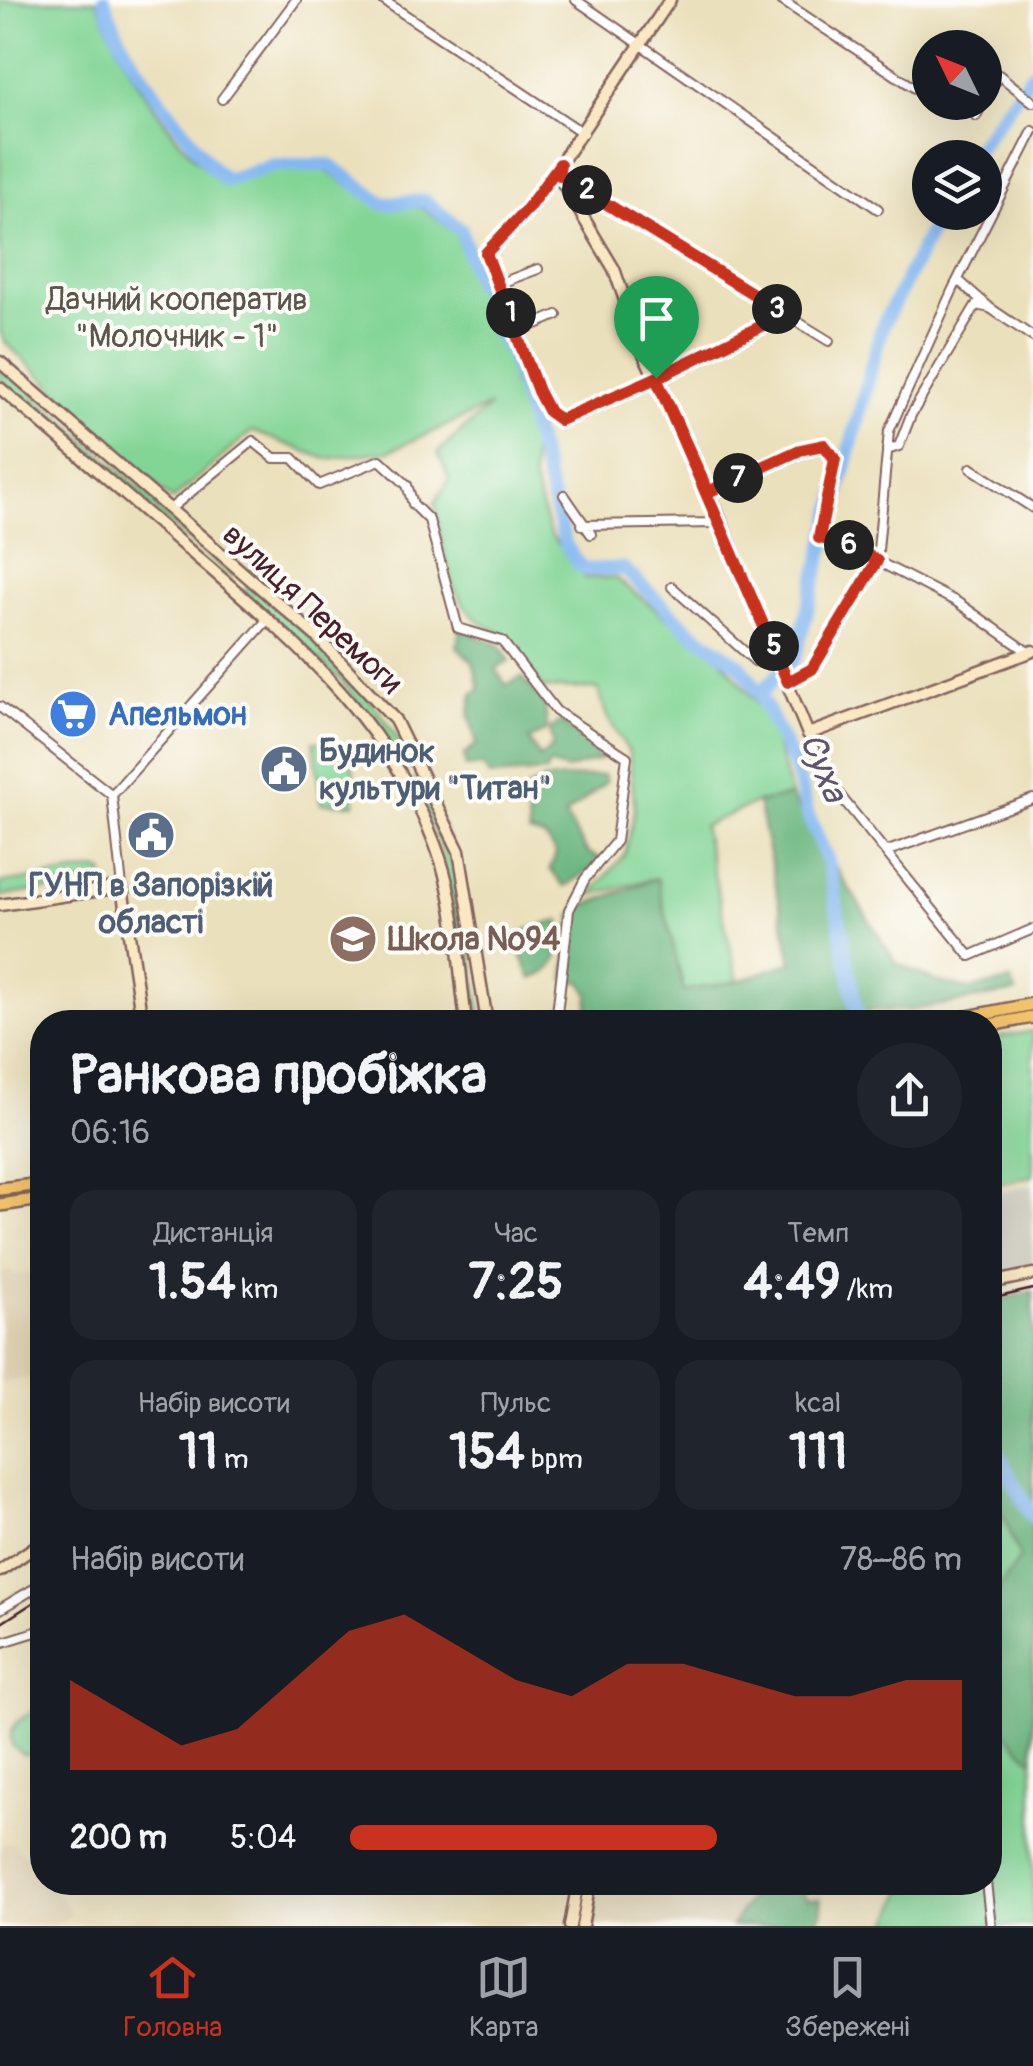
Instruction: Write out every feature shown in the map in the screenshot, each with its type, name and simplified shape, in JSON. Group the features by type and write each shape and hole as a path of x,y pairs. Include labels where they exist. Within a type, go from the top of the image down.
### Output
{"main road":[{"path":"670,0 561,165 614,268 656,378 720,519 808,734 1031,652"},
{"name":"вулиця Перемоги","path":"0,362 245,574 363,683 395,720 450,826 466,876 485,1010"},
{"name":"вулиця Перемоги","path":"0,388 336,681 403,779 441,862 464,1010"},
{"path":"233,588 245,574"},
{"path":"403,779 422,770"},
{"path":"0,905 122,887 140,1010"},
{"path":"1002,1010 1033,1004"},
{"path":"1002,1023 1033,1017"},
{"path":"0,1189 30,1185"},
{"path":"0,1205 30,1201"},
{"path":"1002,1280 1033,1274"},
{"path":"0,1571 30,1550"},
{"path":"570,1926 576,1895"},
{"path":"582,1926 588,1895"}],"street":[{"path":"222,98 296,0"},
{"path":"383,0 583,133"},
{"path":"576,0 878,209"},
{"path":"781,0 912,86"},
{"path":"1002,77 1033,102"},
{"path":"672,587 755,661 786,675 812,669 877,561 890,431 958,280 1033,131"},
{"path":"786,314 560,420 549,412 538,391 501,283 486,253 561,165 830,340"},
{"path":"501,283 538,269"},
{"path":"958,280 1033,337"},
{"path":"887,450 899,446 970,310 976,305 990,308"},
{"path":"517,332 557,314"},
{"path":"170,509 254,441 274,458 293,458 319,486 380,460 408,486 412,504 429,520 458,628 502,642 556,711 627,757 616,840 585,879 569,910 557,1010"},
{"path":"708,492 800,450 824,445 835,459 819,538 855,547 957,602 1031,652"},
{"path":"971,468 1033,508"},
{"path":"564,495 591,534"},
{"path":"582,525 720,519"},
{"path":"112,794 268,619"},
{"path":"0,707 112,794 122,887"},
{"path":"808,734 825,777 970,956 1033,930"},
{"path":"888,851 1033,798"},
{"path":"0,1609 30,1591"},
{"path":"0,1644 30,1634"},
{"path":"987,1895 991,1926"}],"shaded area":[{"path":"1033,1185 1033,1265 1002,1271 1002,1192"},
{"path":"0,1272 30,1273 30,1379 0,1383"},
{"path":"11,1842 30,1859 30,1895 60,1895 72,1915 54,1926 0,1926 0,1843"},
{"path":"588,1895 824,1895 760,1905 748,1926 582,1926"}],"green space":[{"name":"Дачний кооператив \"Молочник - 1\"","path":"0,0 97,0 119,49 150,100 185,147 223,185 271,170 323,169 385,209 421,207 456,233 472,283 491,307 490,333 508,356 513,384 532,426 533,480 550,534 586,578 615,578 721,659 770,719 791,796 758,802 703,826 738,981 684,991 656,878 590,895 625,854 635,810 629,752 607,717 598,689 542,688 506,634 471,614 452,582 435,503 449,479 438,452 490,406 389,451 326,459 252,431 172,500 4,341 0,332"},
{"path":"0,364 234,571 232,577 0,380"},
{"path":"251,584 362,690 413,767 406,767 340,679 244,591"},
{"path":"461,629 499,645 510,661 496,669 506,685 522,677 545,704 547,730 529,740 540,758 553,746 550,729 562,721 602,759 566,770 549,764 546,772 490,776 482,765 466,767 464,755 477,744 469,716 473,693 480,689 473,662 457,647"},
{"path":"314,741 352,749 355,804 321,803"},
{"path":"604,775 606,782 565,816 588,853 600,858 594,867 564,887 550,869 556,854 545,837 529,833 526,790 543,780"},
{"path":"422,780 457,860 480,1010 470,1010 443,855 413,783"},
{"path":"791,796 896,963 935,981 970,989 1011,981 1016,992 912,1010 588,1010 589,995 582,982 565,980 572,916 577,908 657,878 684,991 738,981 792,962 758,802"},
{"path":"97,870 104,873 103,882 0,896 0,883"},
{"path":"561,920 558,957 543,975 532,979 521,954 531,947 523,945 522,932"},
{"path":"1033,1031 1033,1176 1002,1183 1002,1037"},
{"path":"1033,1291 1033,1761 1005,1733 1002,1735 1002,1584 1020,1558 1002,1515 1002,1299"},
{"path":"1033,1295 1033,1926 888,1926 902,1895 1002,1895 1002,1301"},
{"path":"30,1714 30,1754 24,1755 12,1745 12,1731 18,1721"},
{"path":"804,1895 807,1899 820,1899 822,1912 814,1926 731,1926 752,1896"}],"waterway":[{"path":"104,0 136,67 206,161 226,180 274,165 330,165 384,204 425,201 461,230 477,282 495,304 496,331 511,353 565,543 572,555 588,570 624,569 689,630 740,665 760,694"},
{"name":"Суха","path":"983,140 1033,73"},
{"name":"Суха","path":"857,1010 828,861 808,815 795,768 760,694 795,657 882,327 931,230"},
{"name":"Суха","path":"1002,1461 1033,1517"}],"tram line":[{"path":"1002,1296 1033,1289"},
{"path":"0,1624 30,1605"}],"place":[{"name":"Апельмон","path":"73,714"},
{"name":"Будинок культури \"Титан\"","path":"284,769"},
{"name":"ГУНП в Запорізкій області","path":"151,835"},
{"name":"Школа №94","path":"353,939"}],"route":[{"path":"656,378 560,420 549,412 538,391 501,283 486,253 528,208 560,164 558,174 786,314 656,378 788,682 812,669 877,561 855,547 819,538 835,459 831,448 824,445 800,450 708,492 656,378"}]}
